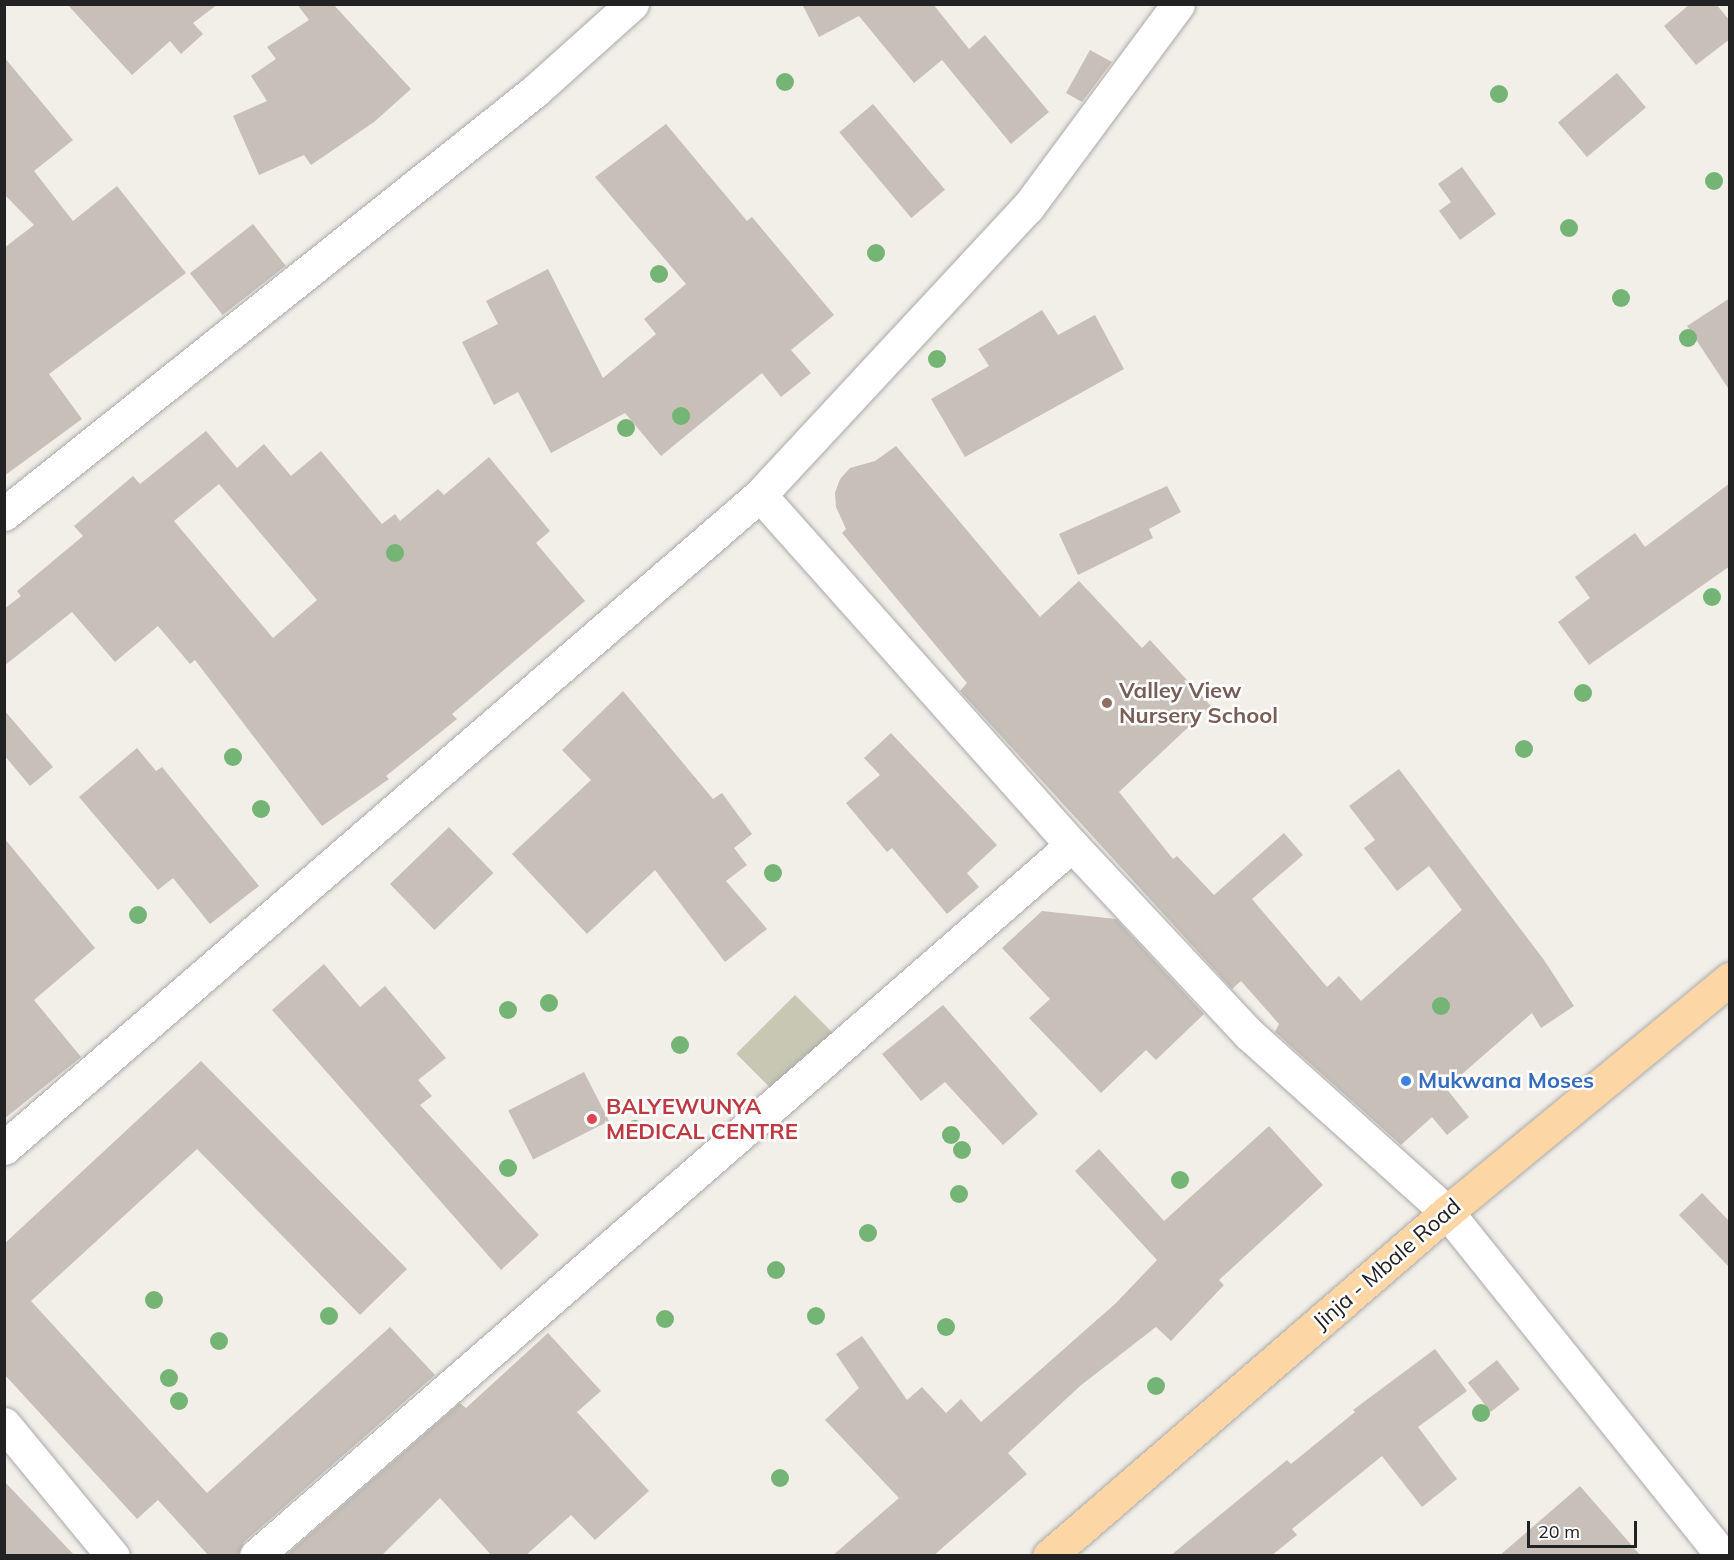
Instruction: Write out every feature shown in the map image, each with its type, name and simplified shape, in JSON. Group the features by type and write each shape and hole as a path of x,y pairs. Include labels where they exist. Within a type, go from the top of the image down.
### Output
{"main road":[{"name":"Jinja - Mbale Road","path":"1049,1556 1447,1212 1730,979"}],"street":[{"path":"4,514 536,90 632,4"},
{"path":"4,1148 759,495 1028,207 1178,4"},
{"path":"759,495 1072,844 1249,1034 1447,1212 1723,1556"},
{"path":"256,1556 1072,844"},
{"path":"4,1424 113,1556"}],"shaded area":[{"path":"795,995 833,1033 774,1092 736,1054"}],"building":[{"path":"67,4 218,4 193,23 203,34 181,54 170,41 132,75"},
{"path":"297,4 333,4 411,89 374,122 311,165 304,155 259,175 233,116 267,101 251,76 276,59 267,47 309,20"},
{"path":"802,4 933,4 969,49 985,35 1049,112 1011,144 942,60 914,83 859,16 819,37"},
{"path":"1690,4 1716,4 1730,21 1730,39 1696,65 1664,26"},
{"path":"1090,50 1112,62 1082,102 1066,93"},
{"path":"4,57 73,140 34,171 73,221 117,186 186,273 49,374 82,419 4,476 4,248 34,225 4,194"},
{"path":"1617,73 1646,107 1587,157 1558,122"},
{"path":"873,104 945,190 911,218 839,132"},
{"path":"666,124 747,221 752,217 834,315 791,350 811,373 781,397 762,373 661,456 625,413 551,453 518,392 494,405 462,342 498,324 486,301 548,269 603,378 656,334 644,319 686,284 595,177"},
{"path":"1462,167 1496,214 1460,240 1439,211 1451,202 1438,184"},
{"path":"253,224 286,266 223,315 190,273"},
{"path":"1730,298 1730,391 1687,326"},
{"path":"1042,310 1058,335 1095,315 1124,369 965,457 931,399 989,366 978,349"},
{"path":"206,431 237,468 264,444 291,476 321,451 382,524 395,514 400,521 438,489 444,495 489,457 550,531 536,543 585,601 452,714 457,719 386,776 389,779 322,826 195,660 190,664 158,626 115,662 72,612 4,666 4,609 21,596 17,591 83,536 74,526 133,476 140,484","holes":["219,484 317,600 273,638 174,521"]},
{"path":"896,446 1040,617 1079,581 1142,648 1150,640 1211,706 1119,792 1173,859 1177,856 1214,895 1284,833 1303,855 1252,899 1327,987 1339,976 1361,1001 1462,910 1429,866 1397,891 1364,848 1375,840 1349,806 1399,769 1544,960 1574,1006 1541,1028 1532,1013 1446,1088 1469,1117 1447,1135 1432,1117 1401,1145 1275,1032 1279,1024 1241,981 1232,989 960,691 967,683 842,533 846,529 836,507 835,493 840,479 850,468 875,461"},
{"path":"1730,483 1730,566 1589,665 1558,622 1590,598 1575,577 1635,533 1645,547"},
{"path":"1167,486 1181,512 1149,529 1153,538 1078,575 1059,534"},
{"path":"623,691 713,799 722,793 752,834 734,848 747,865 726,881 767,929 725,962 655,870 587,934 512,854 591,780 562,750"},
{"path":"4,710 53,767 30,786 4,755"},
{"path":"891,733 997,845 967,873 979,887 947,914 892,848 887,852 846,803 880,775 864,758"},
{"path":"137,748 156,771 162,767 259,886 210,924 173,878 158,890 79,797"},
{"path":"449,827 493,873 434,930 390,884"},
{"path":"4,838 95,948 34,1000 81,1057 4,1119"},
{"path":"1042,911 1116,919 1204,1014 1156,1060 1146,1050 1101,1093 1029,1018 1050,999 1002,948"},
{"path":"324,964 360,1007 385,986 446,1058 418,1080 432,1096 420,1105 539,1235 501,1270 272,1010"},
{"path":"943,1005 1038,1114 1003,1145 945,1082 921,1101 882,1054"},
{"path":"201,1061 407,1269 360,1315 197,1149 31,1301 207,1493 390,1327 435,1375 244,1542 238,1556 209,1556 158,1500 137,1519 4,1374 4,1244"},
{"path":"584,1072 609,1121 533,1160 508,1111"},
{"path":"1269,1126 1323,1185 1219,1280 1224,1285 1171,1341 1156,1327 1080,1386 1008,1453 1027,1474 933,1556 832,1556 899,1498 825,1420 859,1388 836,1354 862,1336 907,1400 922,1387 946,1413 961,1399 981,1422 1116,1303 1157,1260 1075,1171 1099,1149 1164,1221"},
{"path":"1702,1193 1730,1222 1730,1268 1679,1215"},
{"path":"548,1333 601,1391 577,1412 649,1491 595,1540 571,1515 525,1556 492,1556 440,1498 381,1556 285,1556 460,1403 466,1408"},
{"path":"1435,1349 1467,1391 1418,1427 1457,1479 1422,1507 1382,1456 1292,1529 1297,1535 1271,1556 1170,1556 1287,1460 1291,1464 1355,1412 1353,1410"},
{"path":"1497,1360 1520,1389 1491,1412 1468,1383"},
{"path":"4,1481 75,1556 4,1556"},
{"path":"1580,1486 1641,1556 1499,1556"}],"place":[{"name":"Valley View Nursery School","path":"1107,703"},
{"name":"Mukwana Moses","path":"1406,1081"},
{"name":"BALYEWUNYA MEDICAL CENTRE","path":"592,1119"}]}
